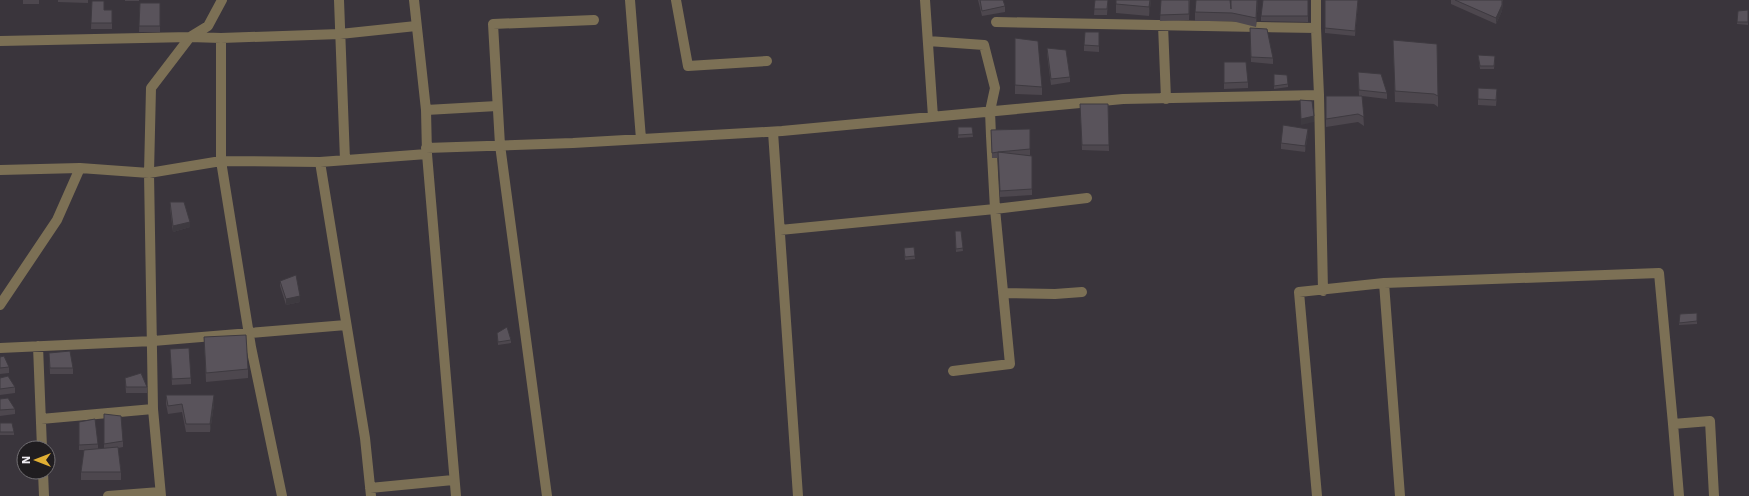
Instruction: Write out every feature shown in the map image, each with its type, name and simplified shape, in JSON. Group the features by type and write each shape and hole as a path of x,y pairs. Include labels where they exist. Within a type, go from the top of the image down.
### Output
{"street":[{"path":"108,496 160,494 153,409 150,88 190,37 208,26 222,0"},
{"path":"339,0 345,160"},
{"path":"414,0 426,110 427,151 453,480 456,496"},
{"path":"630,0 641,140"},
{"path":"676,0 688,66 766,61"},
{"path":"926,0 933,117"},
{"path":"1316,0 1323,291"},
{"path":"547,496 500,146 493,24 594,20"},
{"path":"996,22 1316,28"},
{"path":"1163,25 1166,99"},
{"path":"0,41 190,37 221,38 340,34 416,26"},
{"path":"221,38 221,161 249,332 282,496"},
{"path":"928,42 984,45 995,88 990,111 995,209 1010,364 953,371"},
{"path":"0,170 80,168 150,173 221,161 320,162 427,151 500,146 641,140 773,132 1123,99 1319,95"},
{"path":"426,110 497,106"},
{"path":"773,132 798,496"},
{"path":"320,162 365,438 370,492 453,480"},
{"path":"0,305 57,220 80,168"},
{"path":"780,230 995,209 1087,198"},
{"path":"1317,496 1299,292 1323,291 1384,283 1659,273 1679,496"},
{"path":"1384,283 1400,496"},
{"path":"1002,293 1055,294 1082,292"},
{"path":"0,348 153,341 346,325"},
{"path":"38,346 42,440"},
{"path":"41,419 153,409"},
{"path":"1673,424 1710,421 1714,496"},
{"path":"43,480 44,496"}],"building":[{"path":"980,0 1003,0 1005,6 982,11"},
{"path":"1095,0 1108,0 1107,9 1094,9"},
{"path":"1116,0 1150,0 1149,7 1116,4"},
{"path":"1161,0 1189,0 1189,14 1160,15"},
{"path":"1196,0 1230,0 1231,9 1231,0 1257,0 1256,18 1232,13 1195,12"},
{"path":"1263,0 1308,0 1308,16 1261,16"},
{"path":"1325,0 1358,0 1355,31 1325,28"},
{"path":"1455,0 1502,0 1502,5 1496,18"},
{"path":"92,1 104,1 104,10 112,10 112,23 91,23"},
{"path":"140,3 160,3 160,26 139,26"},
{"path":"1748,10 1748,22 1737,22 1738,11"},
{"path":"1250,28 1267,29 1273,58 1251,57"},
{"path":"1085,32 1099,32 1099,46 1084,45"},
{"path":"1015,38 1038,41 1042,87 1015,85"},
{"path":"1393,40 1437,44 1438,96 1434,94 1395,91"},
{"path":"1047,48 1066,50 1070,77 1051,79"},
{"path":"1478,55 1495,56 1494,66 1480,66"},
{"path":"1224,62 1246,62 1248,82 1224,83"},
{"path":"1358,72 1381,74 1387,93 1359,90"},
{"path":"1274,74 1287,75 1288,84 1274,86"},
{"path":"1478,88 1497,89 1496,100 1478,99"},
{"path":"1326,96 1362,96 1364,117 1358,114 1326,119"},
{"path":"1300,100 1312,101 1314,116 1301,119"},
{"path":"1080,104 1108,104 1109,145 1082,145"},
{"path":"1283,125 1308,129 1305,146 1281,143"},
{"path":"958,127 972,127 973,134 958,135"},
{"path":"1030,129 1030,149 992,153 991,130"},
{"path":"998,152 1032,156 1032,189 1000,191"},
{"path":"170,202 184,202 190,222 173,226"},
{"path":"955,231 961,231 963,248 956,249"},
{"path":"914,247 915,256 905,257 904,248"},
{"path":"296,275 300,296 286,299 280,281"},
{"path":"1697,313 1697,321 1679,323 1680,314"},
{"path":"507,327 511,340 498,342 497,333"},
{"path":"246,335 248,369 206,373 204,337"},
{"path":"189,348 191,378 172,379 170,349"},
{"path":"70,351 73,368 50,368 49,353"},
{"path":"4,356 9,367 0,368 0,357"},
{"path":"141,373 147,387 126,387 125,378"},
{"path":"8,376 15,387 0,389 0,378"},
{"path":"166,395 214,395 210,424 186,424 182,404 168,406"},
{"path":"8,398 15,409 0,410 0,399"},
{"path":"104,414 121,416 123,441 104,444"},
{"path":"95,419 98,444 79,445 79,422"},
{"path":"0,423 12,423 14,432 0,432"},
{"path":"118,447 121,472 81,472 84,450"}]}
